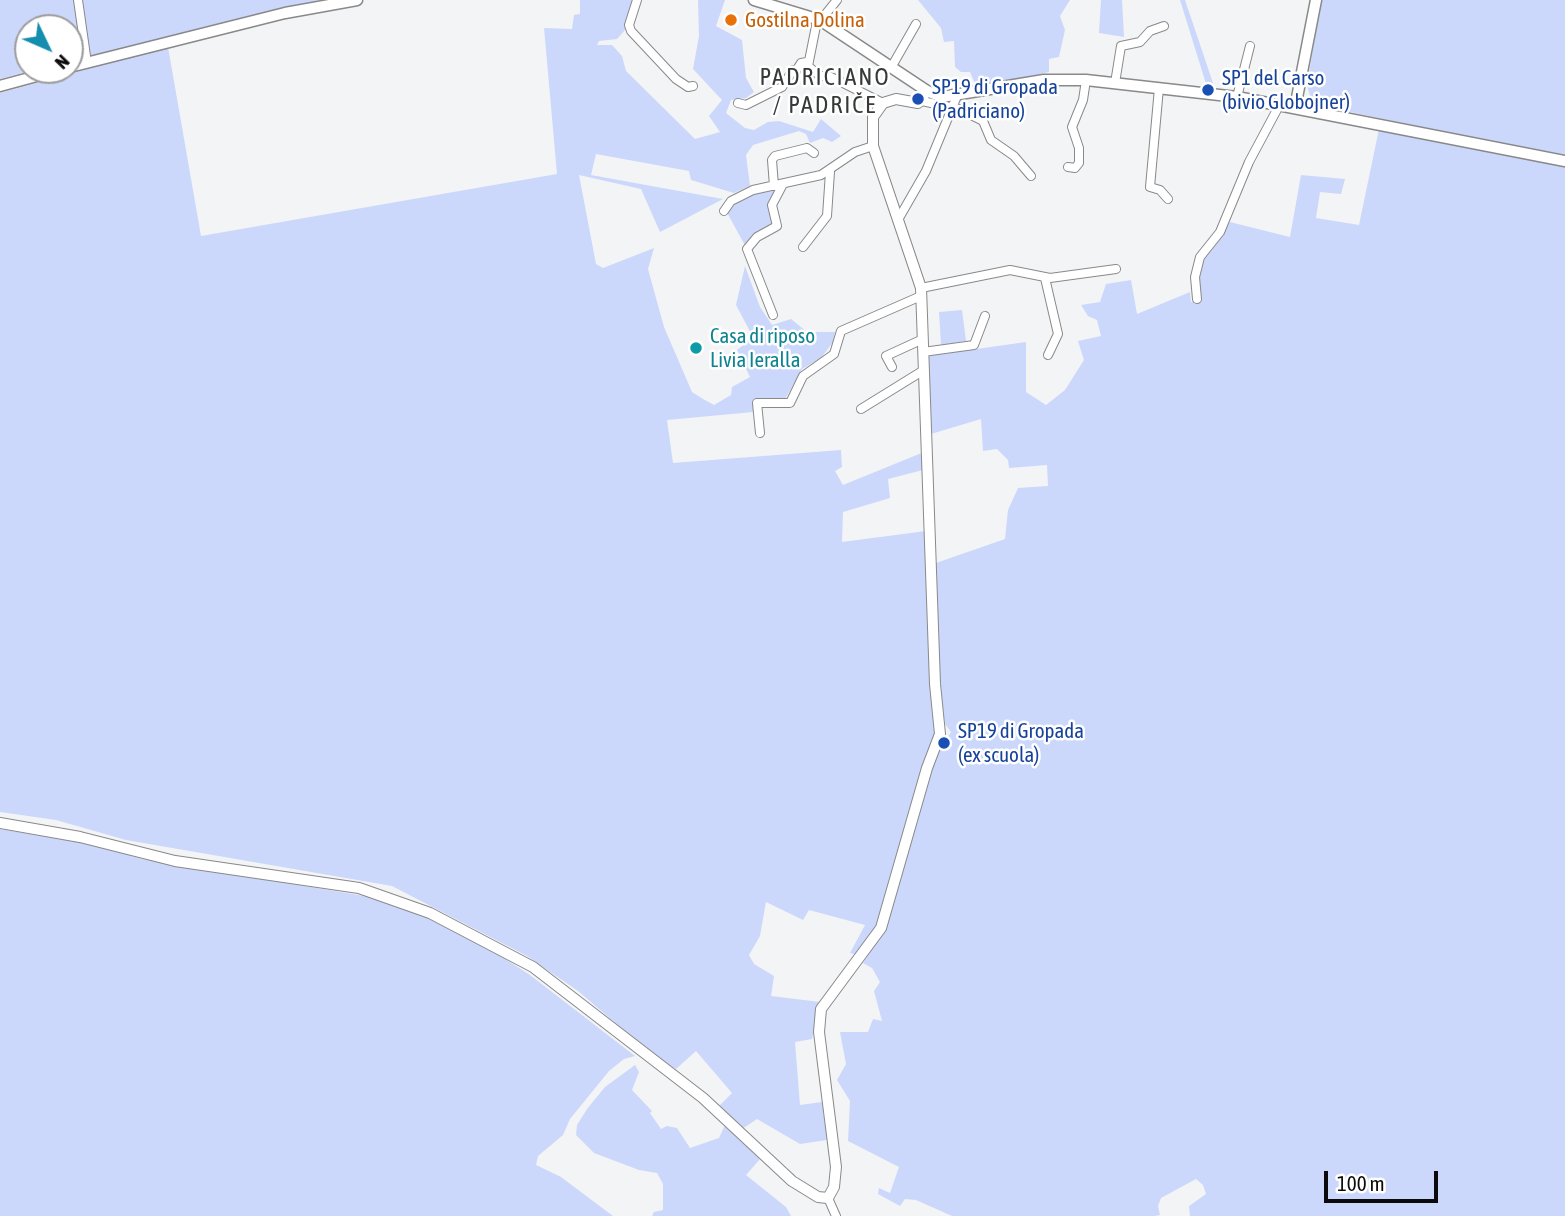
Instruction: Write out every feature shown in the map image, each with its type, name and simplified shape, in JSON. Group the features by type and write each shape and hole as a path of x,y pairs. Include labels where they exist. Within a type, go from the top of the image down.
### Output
{"main road":[{"path":"84,64 273,16 357,0"},
{"path":"754,0 820,20 892,66 925,96 942,97 955,102 1044,80 1086,79 1280,104 1565,161"},
{"path":"1295,108 1316,0"},
{"path":"1280,104 1302,74"},
{"path":"1302,74 1305,96 1318,112"}],"street":[{"path":"78,0 87,63"},
{"path":"637,0 629,25 631,30 676,79 688,88 693,86"},
{"path":"807,62 812,37 820,20 837,0"},
{"path":"892,66 916,24"},
{"path":"1115,83 1121,46 1140,42 1150,31 1164,26"},
{"path":"1237,97 1250,46"},
{"path":"807,62 820,76 829,76 883,103"},
{"path":"738,103 746,105 782,87 793,70 796,71 801,63 807,62"},
{"path":"1068,167 1074,168 1079,163 1079,148 1072,128 1083,100 1086,79"},
{"path":"1158,88 1150,187 1160,190 1168,199"},
{"path":"836,1216 828,1198 836,1180 835,1152 819,1021 825,1001 870,946 884,921 927,768 940,734 935,674 921,292 899,218 873,146 873,117 883,103 896,99 912,103 925,96"},
{"path":"899,218 926,171 955,102 983,121 991,140 1014,156 1031,176"},
{"path":"1197,299 1195,277 1200,257 1220,232 1248,162 1280,104"},
{"path":"724,211 732,201 753,190 830,172 855,152 873,146"},
{"path":"772,315 747,249 757,237 777,226 772,205 778,186 772,160 775,156 807,148 814,153"},
{"path":"803,247 827,216 830,172"},
{"path":"760,433 757,403 790,403 803,376 834,354 841,331 921,292 1010,270 1045,278 1116,269"},
{"path":"1045,278 1058,334 1048,355"},
{"path":"923,352 974,345 985,316"},
{"path":"892,368 886,356 923,340"},
{"path":"860,409 924,370"},
{"path":"0,822 80,837 175,861 359,888 430,913 533,967 703,1098 792,1181 818,1197 828,1198"}],"shaded area":[{"path":"0,0 74,0 76,14 14,14 14,75 0,79"},
{"path":"81,0 325,0 90,57"},
{"path":"580,0 633,0 625,30 617,39 599,41 597,45 612,45 622,56 626,71 695,139 720,132 709,116 722,100 693,69 699,36 698,0 725,0 716,26 742,40 746,78 754,92 746,98 731,100 726,113 745,128 754,130 768,122 779,121 813,132 821,119 841,136 832,142 823,138 810,143 806,134 799,131 753,145 746,155 750,186 734,193 691,180 689,171 596,154 591,175 723,199 660,232 641,189 579,175 596,264 603,268 654,248 648,269 664,327 692,392 703,399 714,405 731,395 732,387 750,377 737,350 753,337 736,305 745,266 760,307 772,325 791,319 807,332 835,332 833,342 821,358 802,369 784,401 754,400 753,412 667,420 673,463 841,450 842,467 835,471 843,485 924,452 923,470 888,479 890,498 843,512 842,542 926,531 936,731 874,935 858,955 850,953 865,925 809,910 803,920 766,902 760,936 749,955 754,964 774,976 771,996 820,1002 812,1039 795,1042 800,1105 822,1102 827,1140 800,1144 757,1119 742,1129 719,1106 732,1093 696,1051 676,1069 660,1061 578,991 527,956 392,886 126,840 56,820 0,812 0,93 33,84 84,84 84,70 168,47 201,236 557,174 544,28 572,29 574,15 580,14"},
{"path":"918,0 1070,0 1060,16 1065,30 1059,57 1049,59 1049,72 977,88 970,72 961,72 955,67 954,41 944,42 941,28"},
{"path":"1101,0 1122,0 1124,37 1099,33"},
{"path":"1180,0 1185,0 1215,89 1207,87"},
{"path":"1321,0 1565,0 1565,157 1317,105 1310,96 1307,85"},
{"path":"1379,129 1565,166 1565,1216 1190,1216 1189,1206 1206,1194 1203,1185 1196,1179 1161,1198 1158,1206 1160,1215 1155,1216 952,1216 916,1200 905,1199 900,1206 878,1194 879,1188 890,1193 899,1167 848,1141 850,1101 837,1080 846,1064 840,1032 868,1032 873,1019 882,1021 874,991 880,982 872,968 863,963 885,929 931,765 951,732 945,724 937,660 936,563 1005,539 1008,510 1018,488 1048,486 1047,465 1009,468 1008,460 997,449 983,451 981,419 931,434 927,356 1026,342 1026,392 1046,405 1065,390 1084,360 1078,341 1101,336 1097,320 1088,316 1081,305 1100,302 1106,284 1131,280 1137,314 1190,292 1191,302 1200,300 1197,274 1203,259 1230,222 1290,237 1301,175 1345,179 1341,194 1320,192 1316,218 1359,225"},
{"path":"782,186 774,199 777,226 747,249 725,209 753,190"},
{"path":"962,310 966,341 941,345 939,312"},
{"path":"0,829 100,846 142,859 389,900 474,939 530,975 635,1056 624,1059 609,1071 570,1119 563,1135 538,1156 536,1165 561,1177 613,1216 0,1216"},
{"path":"635,1065 639,1072 632,1090 652,1111 650,1113 661,1129 667,1126 677,1128 690,1148 719,1138 725,1125 760,1159 746,1175 786,1207 791,1216 652,1216 654,1212 663,1210 663,1184 657,1173 639,1170 594,1153 576,1135 577,1125 605,1087"}],"place":[{"name":"Gostilna Dolina","path":"731,20"},
{"name":"SP1 del Carso (bivio Globojner)","path":"1208,90"},
{"name":"SP19 di Gropada (Padriciano)","path":"918,99"},
{"name":"Casa di riposo Livia Ieralla","path":"696,348"},
{"name":"SP19 di Gropada (ex scuola)","path":"944,743"}],"district":[{"name":"PADRICIANO / PADRIČE","path":"825,91"}]}
